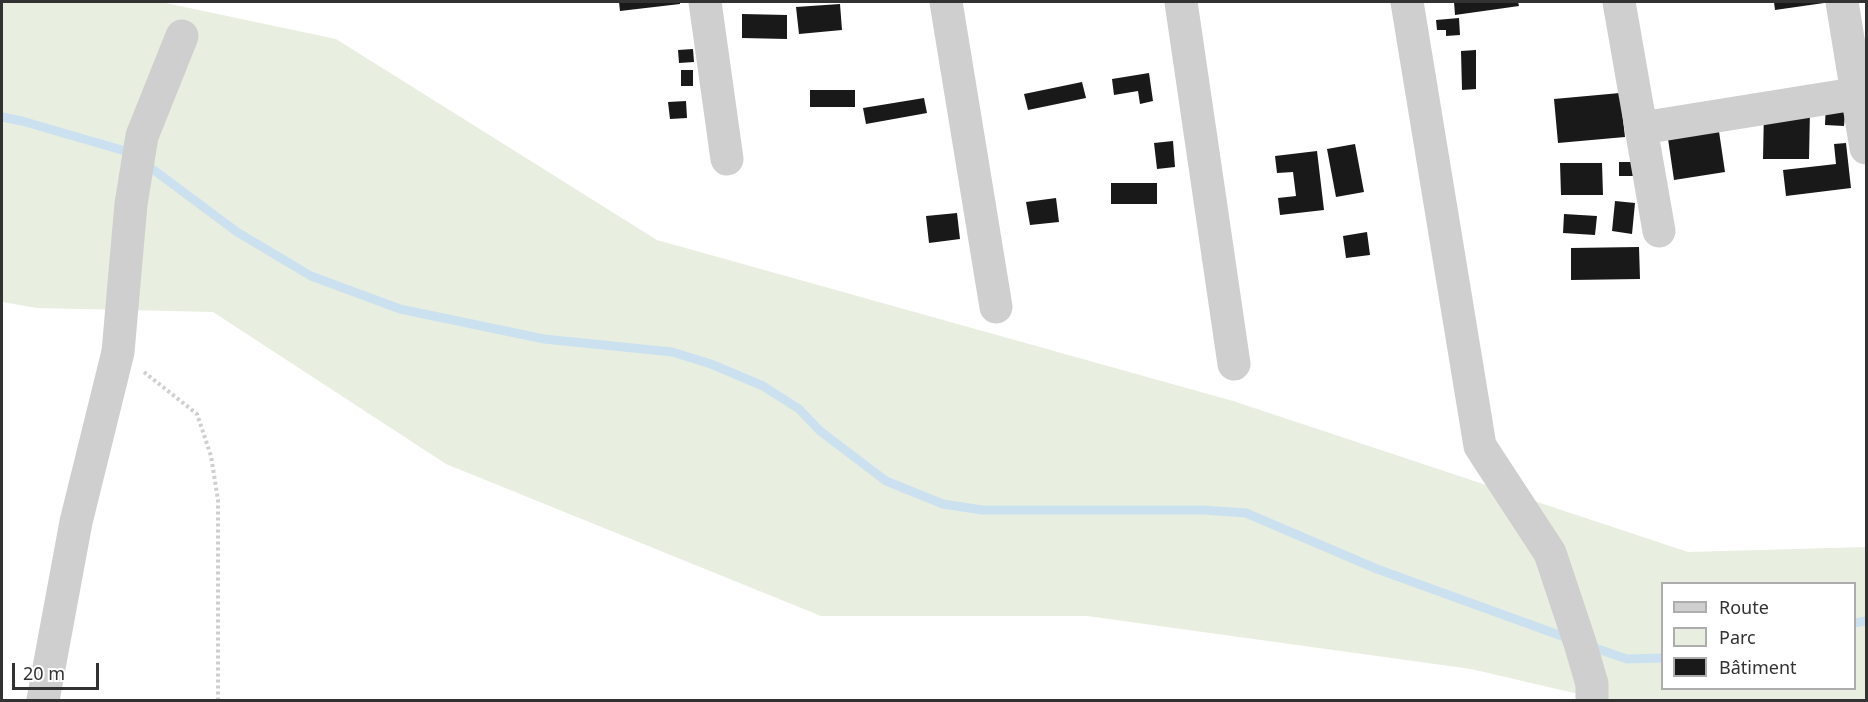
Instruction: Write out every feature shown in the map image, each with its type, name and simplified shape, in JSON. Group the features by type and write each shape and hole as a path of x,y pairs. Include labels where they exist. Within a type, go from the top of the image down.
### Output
{"street":[{"path":"705,2 727,159"},
{"path":"946,2 996,307"},
{"path":"1181,2 1234,364"},
{"path":"1407,2 1480,446 1550,553 1598,695"},
{"path":"1619,2 1659,231"},
{"path":"1842,2 1862,93 1866,148"},
{"path":"43,700 76,522 118,352 131,204 142,136 182,36"},
{"path":"1642,128 1862,93"}],"path":[{"path":"118,352 197,414 211,456 218,500 218,700"}],"green space":[{"path":"2,2 161,2 336,39 657,240 1233,401 1688,552 1866,547 1866,700 1604,700 1471,669 1087,616 821,616 446,464 213,312 37,308 2,302"}],"building":[{"path":"619,2 680,2 680,4 620,11"},
{"path":"1454,2 1518,2 1519,6 1455,15"},
{"path":"1774,2 1823,2 1824,3 1775,10"},
{"path":"840,4 842,30 799,34 796,7"},
{"path":"742,14 787,15 787,39 742,38"},
{"path":"1459,18 1460,35 1446,36 1446,30 1437,30 1436,20"},
{"path":"693,49 694,62 679,63 678,50"},
{"path":"1476,50 1476,89 1462,90 1461,51"},
{"path":"681,70 693,70 693,86 681,86"},
{"path":"1149,73 1153,101 1140,104 1138,91 1114,95 1112,79"},
{"path":"1082,82 1086,98 1028,110 1024,94"},
{"path":"810,90 855,90 855,107 810,107"},
{"path":"1620,93 1625,137 1558,143 1554,99"},
{"path":"924,98 927,113 866,124 863,108"},
{"path":"686,101 687,118 670,119 668,102"},
{"path":"1826,101 1846,102 1844,126 1825,125"},
{"path":"1764,109 1810,110 1809,159 1763,159"},
{"path":"1717,118 1725,172 1674,180 1666,125"},
{"path":"1173,141 1175,167 1157,169 1154,143"},
{"path":"1846,143 1851,188 1786,196 1783,170 1836,164 1834,144"},
{"path":"1355,144 1364,192 1336,197 1327,149"},
{"path":"1317,151 1324,210 1280,215 1278,198 1296,196 1293,172 1277,173 1275,156"},
{"path":"1619,162 1634,162 1633,176 1619,176"},
{"path":"1560,163 1602,163 1603,195 1561,195"},
{"path":"1111,183 1157,183 1157,204 1111,204"},
{"path":"1056,198 1059,222 1030,225 1026,202"},
{"path":"1615,201 1635,203 1632,234 1612,231"},
{"path":"957,213 960,239 929,243 926,216"},
{"path":"1564,214 1597,216 1595,235 1563,233"},
{"path":"1367,232 1370,255 1346,258 1343,236"},
{"path":"1639,247 1640,279 1571,280 1571,248"}],"waterway":[{"path":"2,117 132,153"},
{"path":"143,162 237,232 311,276 400,309 544,339 672,352 711,364 763,386 799,409 820,431 886,481 943,504 982,510 1203,510 1246,513 1377,569 1570,639"},
{"path":"1856,623 1866,621"},
{"path":"1589,646 1627,659 1661,658"}]}
